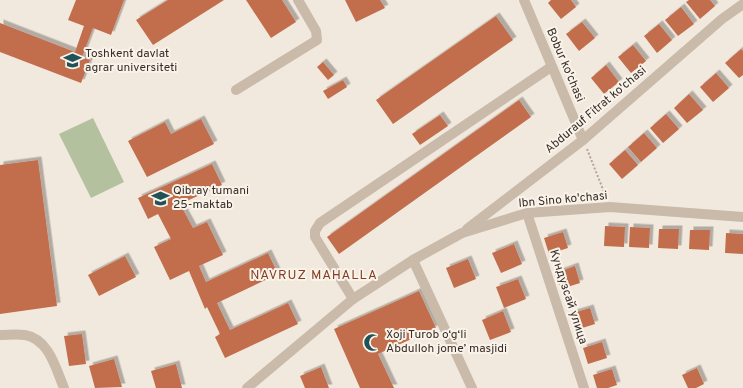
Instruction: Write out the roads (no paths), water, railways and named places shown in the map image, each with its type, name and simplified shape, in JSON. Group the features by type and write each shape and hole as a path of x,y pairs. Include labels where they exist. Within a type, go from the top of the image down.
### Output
{"street":[{"path":"236,90 317,40 316,31 298,0"},
{"name":"Bobur ko'chasi","path":"524,0 583,140"},
{"name":"Abdurauf Fitrat ko'chasi","path":"462,233 583,140 722,19 743,4"},
{"path":"353,299 315,237 315,231 320,223 551,67"},
{"name":"Ibn Sino ko'chasi","path":"247,388 353,299 413,260 462,233 527,214 610,208 743,217"},
{"name":"Кундузсай улица","path":"527,214 584,388"},
{"path":"413,260 472,388"},
{"path":"0,335 25,335 41,342 48,351 64,388"}],"place":[{"name":"Toshkent davlat agrar universiteti","path":"72,61"},
{"name":"Qibray tumani 25-maktab","path":"160,198"},
{"name":"Xoji Turob o‘g‘li Abdulloh jome’ masjidi","path":"373,342"}],"district":[{"name":"NAVRUZ MAHALLA","path":"314,276"}]}
